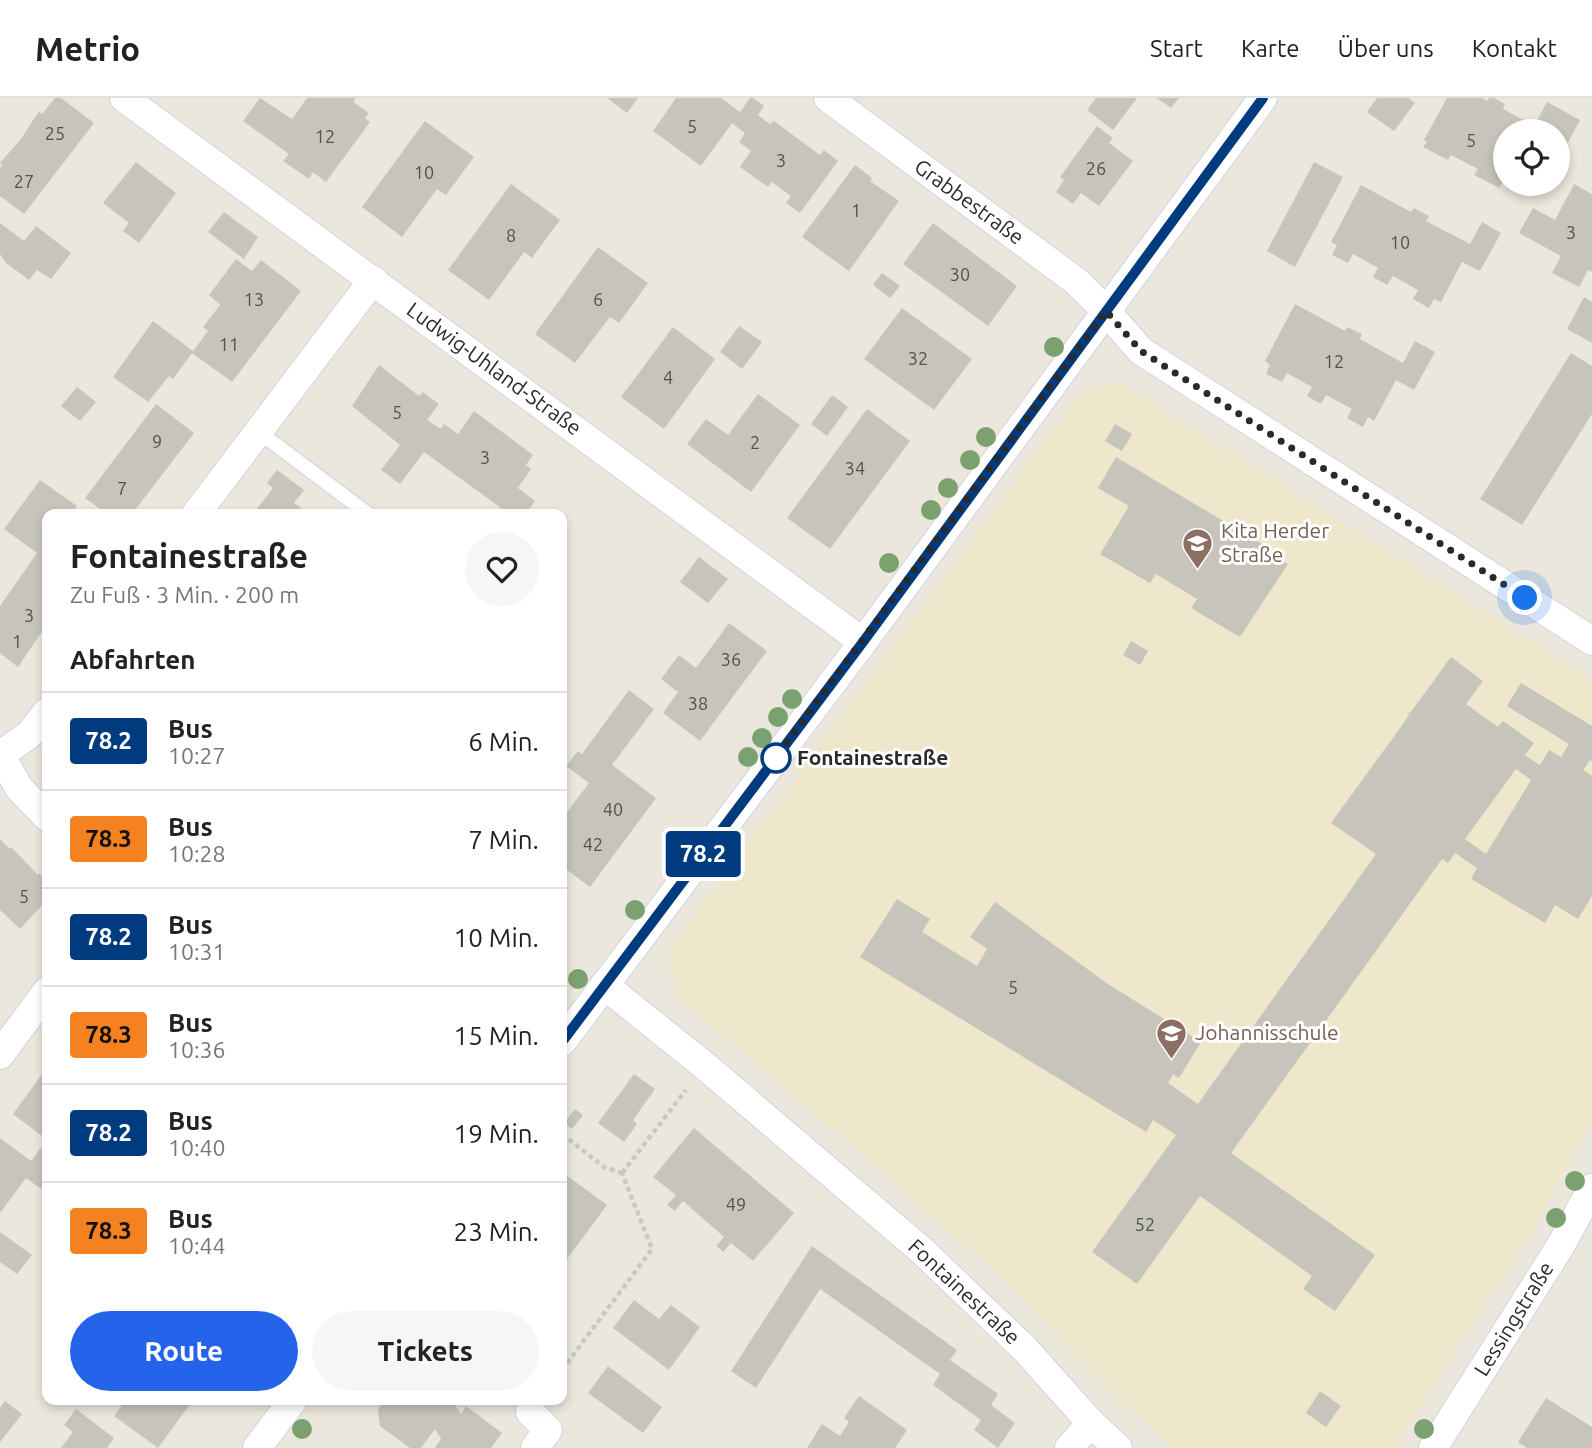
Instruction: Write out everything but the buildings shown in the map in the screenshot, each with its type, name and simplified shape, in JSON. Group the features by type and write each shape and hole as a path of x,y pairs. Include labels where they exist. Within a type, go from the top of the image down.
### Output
{"street":[{"name":"Ludwig-Uhland-Straße","path":"124,98 863,642"},
{"name":"Grabbestraße","path":"828,98 1077,282 1141,351 1592,641"},
{"path":"567,1035 863,642 1263,98"},
{"path":"201,509 373,280"},
{"path":"42,718 30,734 0,755 19,789 42,812"},
{"name":"Fontainestraße","path":"604,985 705,1066 920,1249 1025,1349 1091,1423 1118,1448"},
{"path":"0,1055 42,998"},
{"name":"Lessingstraße","path":"1433,1448 1561,1245 1592,1188"},
{"path":"257,1448 289,1405"},
{"path":"530,1412 548,1430 535,1448"},
{"path":"1069,1448 1091,1423"}],"lane":[{"path":"259,432 361,509"}],"path":[{"path":"622,1173 705,1066"},
{"path":"567,1138 604,1167 622,1173"},
{"path":"567,1363 652,1249 622,1173"}],"shaded area":[{"name":"Johannisschule","path":"1121,383 1592,680 1592,1119 1532,1232 1394,1448 1173,1448 1121,1402 995,1272 854,1147 681,1000 670,970 670,949 1081,392"}],"bus line":[{"name":"78.2","path":"567,1035 863,642 1263,98"}],"place":[{"name":"Kita Herder Straße","path":"1198,570"},
{"name":"Fontainestraße","path":"776,758"},
{"name":"Johannisschule","path":"1172,1060"}],"route":[{"path":"776,758 770,765 1106,311 1141,351 1525,598"}]}
